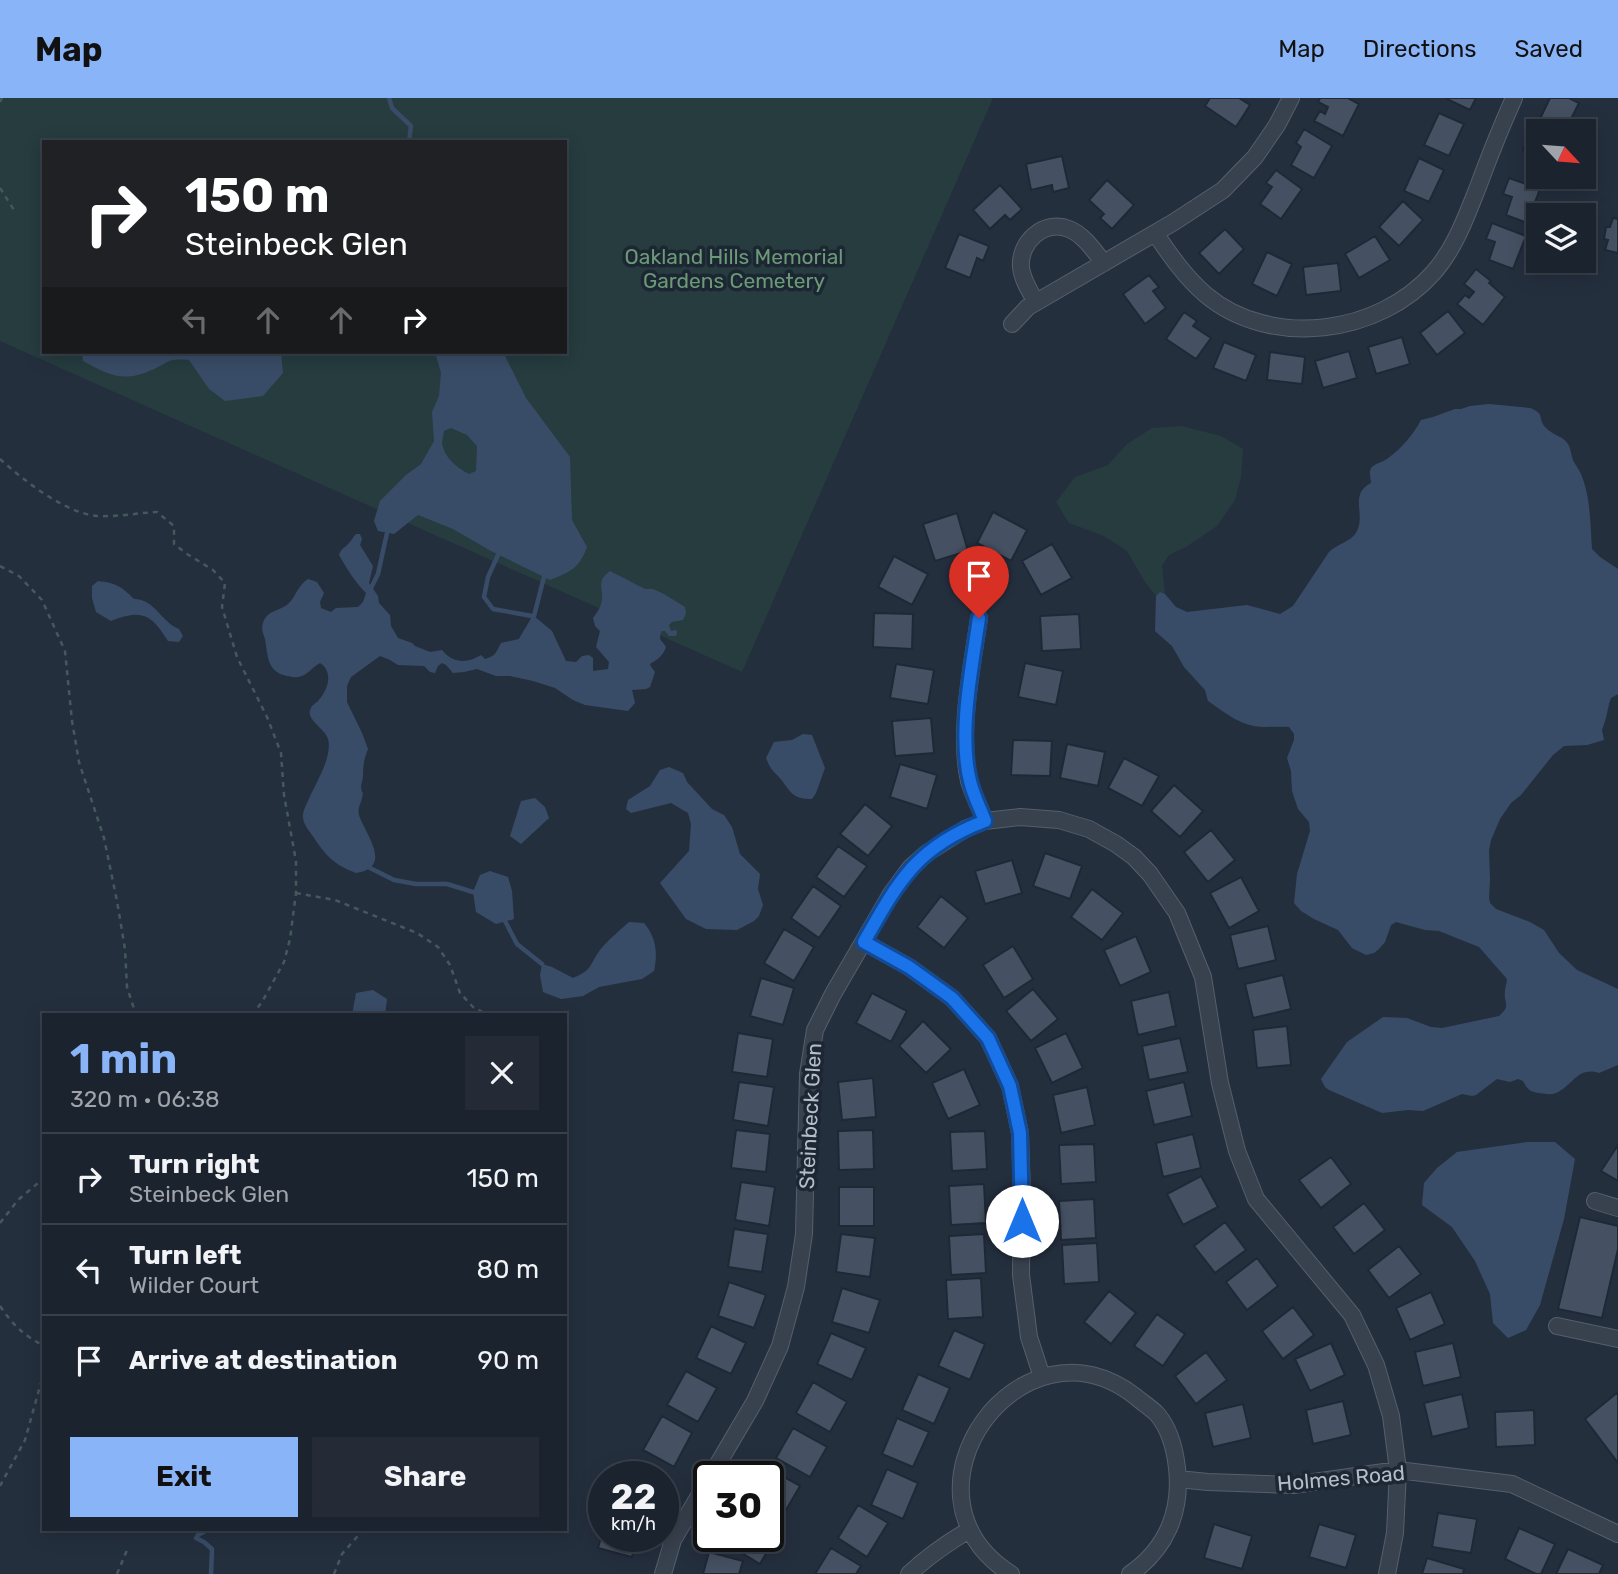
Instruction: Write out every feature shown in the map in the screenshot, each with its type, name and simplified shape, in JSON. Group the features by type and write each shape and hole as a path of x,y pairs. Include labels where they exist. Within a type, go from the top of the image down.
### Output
{"street":[{"path":"1012,324 1028,307 1223,190 1255,157 1277,125 1291,98"},
{"path":"1154,233 1184,273 1208,296 1252,321 1301,329 1333,327 1370,317 1396,304 1419,287 1447,253 1458,236 1514,98"},
{"path":"1036,302 1021,269 1021,257 1026,246 1041,230 1060,226 1071,229 1081,236 1104,263"},
{"path":"979,618 964,742 970,782 985,821"},
{"name":"Steinbeck Glen","path":"663,1574 673,1540 755,1401 780,1346 796,1287 804,1234 808,1074 815,1030 891,894 910,868 945,840 965,829 985,821 1020,817 1059,820 1089,829 1134,857 1150,874 1177,913 1203,977 1220,1083 1237,1151 1256,1199 1352,1315 1376,1365 1391,1416 1398,1470 1395,1534 1387,1574"},
{"path":"864,942 909,967 952,998 988,1038 1010,1086 1020,1133 1021,1275 1030,1337 1042,1377"},
{"path":"1595,1201 1618,1208"},
{"path":"1557,1326 1618,1339"},
{"path":"1011,1574 978,1546 963,1515 962,1477 967,1452 975,1434 993,1409 1010,1392 1028,1382 1061,1373 1098,1377 1128,1391 1157,1415 1168,1433 1175,1455 1178,1479 1177,1499 1170,1527 1158,1549 1130,1574"},
{"name":"Holmes Road","path":"1178,1479 1293,1485 1398,1470 1512,1484 1618,1534"},
{"path":"909,1574 944,1545 969,1530"}],"path":[{"path":"0,188 14,210"},
{"path":"0,459 32,486 73,509 94,516 157,512 174,526 174,544 213,569 225,583 222,607 237,657 267,717 281,753 284,795 296,861 296,893 284,961 254,1013"},
{"path":"0,566 19,576 42,600 65,651 79,762 104,838 125,949 127,987 135,1013"},
{"path":"296,893 335,901 417,933 438,947 450,965 460,993 484,1013"},
{"path":"0,1223 18,1200 42,1180"},
{"path":"0,1306 13,1325 42,1345"},
{"path":"0,1486 25,1440 42,1380"},
{"path":"334,1574 342,1554 362,1531"},
{"path":"117,1574 127,1550"}],"green space":[{"name":"Oakland Hills Memorial Gardens Cemetery","path":"0,98 993,98 742,672 0,341"},
{"path":"1182,426 1221,436 1243,449 1241,477 1235,500 1217,526 1169,555 1162,566 1165,594 1160,592 1156,596 1127,551 1104,536 1069,523 1056,502 1075,477 1108,465 1127,444 1152,428"}],"water":[{"path":"82,354 281,354 283,373 263,396 225,401 209,389 189,360 172,360 142,374 124,377 83,361"},
{"path":"436,354 504,354 526,398 570,457 572,520 587,547 581,560 568,572 550,580 453,529 418,515 394,534 378,531 374,521 380,501 421,464 434,441 432,412 439,396 441,373","holes":["451,428 467,435 477,446 476,471 469,474 460,469 445,453 442,443 444,431"]},
{"path":"1489,404 1535,410 1546,428 1568,444 1587,492 1592,549 1618,569 1618,694 1611,698 1609,704 1602,730 1604,740 1587,745 1564,746 1511,803 1491,840 1489,898 1496,909 1544,930 1559,953 1577,970 1618,989 1618,1065 1599,1073 1580,1074 1554,1094 1531,1091 1518,1079 1510,1082 1497,1079 1476,1095 1462,1094 1423,1111 1382,1113 1329,1090 1321,1079 1347,1042 1383,1017 1407,1018 1442,1028 1499,1016 1506,1006 1507,979 1479,947 1439,931 1396,922 1391,925 1385,942 1379,949 1366,955 1352,948 1338,930 1301,911 1294,903 1297,874 1310,831 1309,822 1298,809 1292,791 1287,758 1294,734 1289,727 1258,727 1241,722 1208,701 1205,690 1184,667 1172,646 1155,631 1156,596 1160,592 1165,594 1176,607 1187,612 1247,605 1280,614 1293,606 1329,552 1356,533 1360,519 1360,493 1371,483 1372,467 1397,451 1421,420 1455,409"},
{"path":"356,534 360,534 360,545 373,566 369,583 378,596 379,603 390,615 391,626 398,638 430,652 442,650 455,660 465,661 481,655 485,659 491,656 501,643 519,639 534,616 552,631 566,661 576,662 582,656 589,655 593,658 593,671 608,669 609,662 596,647 600,631 593,618 601,603 602,581 610,571 645,589 664,594 685,607 686,613 683,620 669,625 671,631 676,630 676,636 669,636 662,631 660,638 666,647 650,665 655,672 650,687 632,690 635,703 628,711 585,705 555,688 510,676 496,676 477,669 453,673 442,663 435,673 424,666 398,665 380,656 351,677 347,686 347,702 368,749 364,762 361,787 363,794 359,813 375,857 367,870 356,873 336,863 326,854 303,819 328,754 328,739 310,716 312,707 327,687 327,671 320,663 298,677 280,674 272,667 268,657 262,627 267,616 288,604 308,579 317,582 324,593 320,602 321,608 331,612 336,608 358,607 366,593 339,555"},
{"path":"98,581 118,586 134,599 153,607 179,629 183,636 179,642 168,641 145,616 131,615 111,621 96,612 92,586"},
{"path":"803,734 812,735 825,768 812,799 797,797 791,793 766,758 774,742 792,740"},
{"path":"669,767 683,773 687,782 712,809 724,815 732,827 740,854 760,874 758,889 763,905 759,916 737,930 706,929 686,919 660,883 689,851 691,824 688,813 671,803 631,813 626,809 628,800 650,786 660,770"},
{"path":"535,798 545,807 549,818 521,844 510,836 521,801"},
{"path":"490,871 508,877 514,919 496,924 476,912 473,892 480,875"},
{"path":"629,922 644,923 651,934 656,952 654,971 642,979 599,987 583,996 561,999 543,992 540,975 542,964 573,978 587,970 600,950"},
{"path":"373,990 387,999 385,1013 352,1013 356,993"},
{"path":"1527,1142 1555,1142 1575,1159 1564,1219 1540,1305 1526,1330 1508,1338 1493,1323 1490,1294 1475,1261 1452,1227 1422,1205 1424,1183 1457,1152"}],"building":[{"path":"1210,98 1239,98 1250,105 1236,127 1205,106"},
{"path":"1320,98 1348,98 1359,104 1343,136 1314,121 1320,111 1325,114 1328,107 1318,102"},
{"path":"1445,98 1476,98 1470,110"},
{"path":"1550,98 1569,98 1579,103 1571,119 1540,119"},
{"path":"1439,113 1464,124 1449,156 1424,145"},
{"path":"1304,129 1332,146 1314,178 1291,165 1301,147 1296,143"},
{"path":"1062,156 1069,188 1053,192 1052,185 1031,190 1026,164"},
{"path":"1419,158 1444,170 1429,202 1404,191"},
{"path":"1276,170 1302,189 1281,219 1260,204 1272,187 1266,183"},
{"path":"1509,178 1526,184 1526,189 1540,189 1535,203 1526,203 1526,223 1506,215 1512,197 1503,194"},
{"path":"1107,180 1134,205 1112,229 1100,218 1104,214 1089,200"},
{"path":"1000,185 1022,209 1010,220 1005,215 990,229 973,210"},
{"path":"1403,201 1423,220 1399,246 1379,227"},
{"path":"1613,218 1618,219 1618,253 1605,250 1608,240 1604,239 1606,227 1610,227"},
{"path":"1492,223 1526,236 1513,269 1489,260 1495,242 1486,239"},
{"path":"1225,229 1244,249 1219,274 1199,253"},
{"path":"959,234 989,246 983,261 977,258 970,278 945,268"},
{"path":"1375,236 1390,260 1359,278 1345,254"},
{"path":"1267,252 1292,264 1277,296 1252,284"},
{"path":"1338,263 1341,291 1306,295 1303,267"},
{"path":"1476,269 1505,297 1483,325 1457,304 1465,295 1469,298 1474,292 1464,284"},
{"path":"1149,275 1159,287 1153,291 1166,308 1145,324 1123,294"},
{"path":"1448,311 1465,333 1437,355 1420,333"},
{"path":"1184,312 1197,321 1193,326 1211,338 1196,359 1166,339"},
{"path":"1402,337 1410,364 1376,374 1368,347"},
{"path":"1224,342 1256,355 1246,381 1213,368"},
{"path":"1349,351 1357,378 1323,388 1315,361"},
{"path":"1270,352 1305,357 1302,384 1267,380"},
{"path":"993,512 1027,530 1011,561 977,543"},
{"path":"957,513 968,551 935,561 923,524"},
{"path":"1052,544 1072,578 1041,595 1022,561"},
{"path":"894,556 928,574 912,605 878,587"},
{"path":"874,613 913,614 912,649 873,647"},
{"path":"1079,614 1081,649 1042,651 1040,616"},
{"path":"1025,663 1063,671 1056,705 1018,697"},
{"path":"896,664 934,670 928,704 890,698"},
{"path":"931,718 934,753 895,756 892,721"},
{"path":"1013,740 1052,741 1050,776 1011,775"},
{"path":"1067,744 1105,752 1098,786 1060,778"},
{"path":"1124,758 1159,776 1142,806 1108,788"},
{"path":"900,764 937,775 927,809 890,797"},
{"path":"1174,785 1203,811 1180,837 1151,811"},
{"path":"865,804 892,826 868,856 840,834"},
{"path":"1211,830 1235,860 1208,882 1184,852"},
{"path":"838,846 867,866 844,897 816,877"},
{"path":"1045,853 1082,866 1070,899 1033,886"},
{"path":"1012,860 1022,893 985,904 975,871"},
{"path":"1241,877 1259,911 1229,928 1210,893"},
{"path":"813,886 841,906 819,938 791,918"},
{"path":"1092,889 1123,913 1102,940 1071,917"},
{"path":"941,896 968,918 944,948 917,927"},
{"path":"1268,926 1276,960 1238,969 1230,935"},
{"path":"784,929 814,947 794,981 764,963"},
{"path":"1136,936 1151,972 1120,986 1104,950"},
{"path":"1013,946 1033,979 1004,998 983,965"},
{"path":"1283,975 1291,1009 1253,1018 1245,984"},
{"path":"761,978 794,988 783,1025 750,1016"},
{"path":"1033,989 1058,1019 1031,1041 1006,1011"},
{"path":"1169,992 1176,1026 1138,1035 1131,1001"},
{"path":"872,993 907,1011 891,1042 856,1023"},
{"path":"923,1021 951,1049 926,1073 899,1046"},
{"path":"1287,1026 1291,1065 1257,1068 1253,1030"},
{"path":"738,1033 773,1039 767,1077 732,1072"},
{"path":"1066,1033 1083,1068 1052,1083 1035,1048"},
{"path":"1180,1038 1188,1072 1149,1080 1142,1046"},
{"path":"964,1069 980,1105 948,1119 932,1083"},
{"path":"873,1078 876,1117 842,1120 838,1082"},
{"path":"739,1082 774,1087 768,1126 733,1120"},
{"path":"1184,1082 1192,1116 1154,1125 1146,1091"},
{"path":"1087,1087 1095,1125 1061,1133 1053,1095"},
{"path":"736,1130 770,1134 766,1172 731,1168"},
{"path":"873,1130 874,1169 839,1170 838,1131"},
{"path":"985,1131 987,1169 952,1171 950,1132"},
{"path":"1193,1134 1201,1168 1163,1177 1156,1143"},
{"path":"1094,1144 1096,1182 1061,1184 1059,1145"},
{"path":"1618,1145 1618,1181 1601,1171"},
{"path":"1331,1157 1351,1184 1321,1208 1299,1180"},
{"path":"1201,1176 1218,1207 1183,1225 1167,1194"},
{"path":"741,1182 775,1187 769,1226 735,1220"},
{"path":"984,1184 986,1223 951,1225 949,1186"},
{"path":"839,1187 874,1187 874,1226 839,1226"},
{"path":"1094,1199 1096,1238 1061,1240 1059,1201"},
{"path":"1364,1203 1385,1230 1354,1254 1333,1227"},
{"path":"1580,1217 1618,1226 1618,1249 1602,1318 1558,1309"},
{"path":"1225,1222 1246,1250 1215,1273 1194,1246"},
{"path":"734,1229 768,1234 762,1272 728,1267"},
{"path":"841,1234 875,1238 870,1277 836,1272"},
{"path":"984,1234 986,1273 951,1275 949,1236"},
{"path":"1097,1243 1099,1282 1064,1284 1062,1245"},
{"path":"1399,1246 1421,1274 1389,1298 1368,1270"},
{"path":"1257,1258 1278,1286 1247,1310 1226,1282"},
{"path":"981,1278 983,1317 948,1319 946,1280"},
{"path":"729,1282 766,1295 754,1328 718,1316"},
{"path":"842,1288 880,1300 869,1333 832,1322"},
{"path":"1109,1291 1136,1313 1111,1344 1084,1322"},
{"path":"1431,1292 1445,1324 1410,1340 1396,1308"},
{"path":"1293,1307 1314,1335 1283,1359 1262,1331"},
{"path":"1157,1314 1185,1334 1163,1366 1134,1346"},
{"path":"711,1326 746,1343 731,1374 696,1358"},
{"path":"954,1330 985,1344 970,1380 938,1366"},
{"path":"831,1333 866,1348 852,1380 817,1364"},
{"path":"1331,1343 1345,1375 1310,1391 1295,1359"},
{"path":"1453,1343 1461,1377 1423,1386 1415,1352"},
{"path":"1206,1352 1227,1380 1196,1404 1175,1376"},
{"path":"686,1371 717,1388 698,1422 667,1405"},
{"path":"918,1374 950,1388 934,1424 902,1410"},
{"path":"813,1382 847,1402 830,1432 796,1413"},
{"path":"1618,1392 1618,1463 1585,1419"},
{"path":"1462,1394 1469,1428 1432,1437 1424,1403"},
{"path":"1343,1401 1351,1435 1313,1444 1306,1410"},
{"path":"1243,1404 1251,1438 1213,1447 1205,1413"},
{"path":"1534,1410 1535,1445 1496,1447 1495,1412"},
{"path":"662,1416 692,1433 677,1461 663,1461 643,1450"},
{"path":"897,1418 929,1432 913,1467 882,1454"},
{"path":"793,1428 827,1447 810,1477 776,1458"},
{"path":"887,1469 918,1483 903,1519 871,1505"},
{"path":"784,1477 800,1486 784,1514"},
{"path":"858,1505 888,1523 867,1557 838,1538"},
{"path":"1438,1513 1477,1519 1471,1553 1432,1547"},
{"path":"1214,1524 1252,1536 1242,1569 1204,1558"},
{"path":"1319,1524 1356,1535 1346,1568 1309,1557"},
{"path":"1519,1528 1555,1544 1541,1574 1505,1559"},
{"path":"831,1548 861,1566 856,1574 815,1574"},
{"path":"1568,1549 1603,1565 1599,1574 1556,1574"},
{"path":"613,1552 633,1552 632,1557"},
{"path":"709,1552 743,1561 739,1574 703,1574"},
{"path":"740,1552 767,1552 760,1564"},
{"path":"1427,1558 1464,1569 1463,1574 1422,1574"}],"waterway":[{"path":"389,98 392,108 411,126 409,140"},
{"path":"371,588 378,574 387,533"},
{"path":"498,555 488,577 484,597 493,609 532,616"},
{"path":"534,616 545,573"},
{"path":"370,868 394,880 416,884 447,884 473,892"},
{"path":"505,921 517,944 542,964"},
{"path":"205,1531 196,1538 212,1549 211,1574"}],"route":[{"path":"979,618 964,742 970,782 985,821 945,840 910,868 891,894 864,942 909,967 952,998 988,1038 1010,1086 1020,1133 1022,1221"}]}
